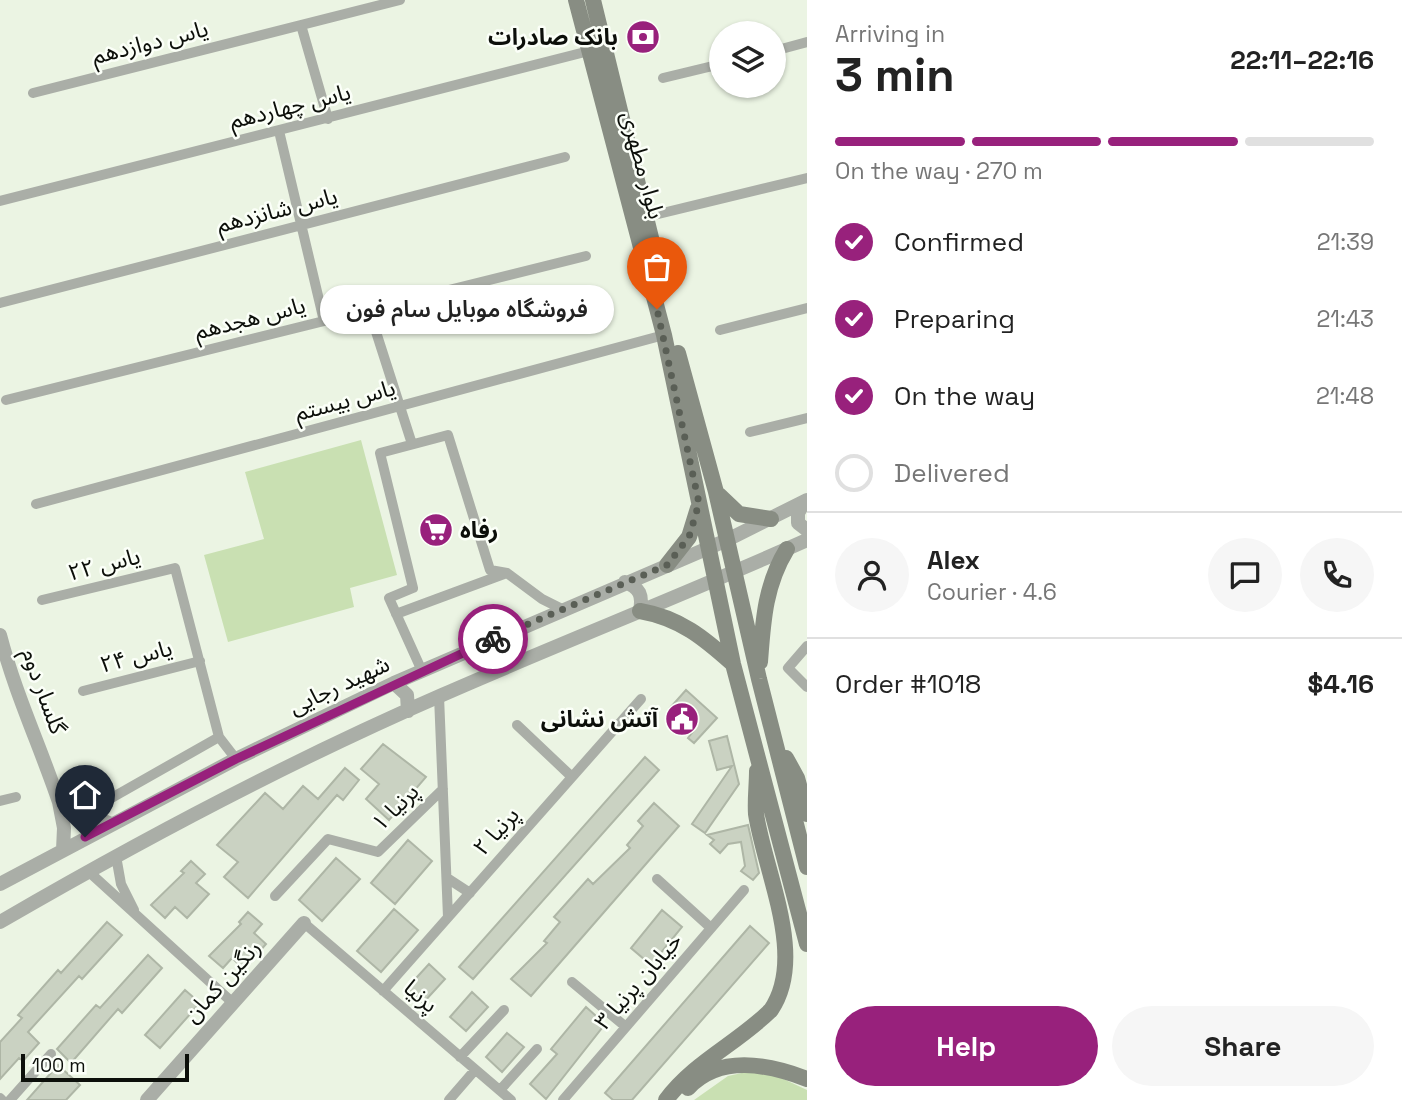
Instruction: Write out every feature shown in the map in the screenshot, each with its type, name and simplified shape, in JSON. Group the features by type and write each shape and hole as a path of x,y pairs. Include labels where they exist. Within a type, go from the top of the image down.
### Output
{"main road":[{"name":"بلوار مطهری","path":"576,0 664,335 733,664 807,944"},
{"name":"بلوار مطهری","path":"593,0 691,406 716,492 759,679 779,746"},
{"path":"716,492 726,505 739,513 771,519"},
{"path":"667,565 689,537 699,503"},
{"path":"759,679 765,604 775,570 788,549"},
{"path":"640,611 668,616 733,664"},
{"path":"779,746 807,867"},
{"path":"779,746 797,778 807,814"},
{"path":"666,1100 681,1080 772,1009 792,973 793,939 756,813 758,751"},
{"path":"677,1100 696,1079 731,1065 761,1063 807,1079"}],"street":[{"name":"یاس دوازدهم","path":"33,93 400,0"},
{"path":"301,25 328,119"},
{"path":"786,48 807,43"},
{"name":"یاس چهاردهم","path":"0,201 589,51"},
{"path":"663,78 709,67"},
{"path":"279,131 324,321"},
{"name":"یاس شانزدهم","path":"0,303 565,157"},
{"path":"646,218 807,178"},
{"name":"یاس هجدهم","path":"6,400 586,257"},
{"path":"720,330 807,308"},
{"path":"369,310 412,444"},
{"name":"یاس بیستم","path":"36,504 664,335"},
{"path":"750,432 807,418"},
{"path":"422,671 389,598 413,588 380,453 448,435 485,561 490,570 507,573 542,599 562,609"},
{"path":"727,540 806,500"},
{"path":"806,500 798,513 799,523 807,530"},
{"name":"شهید رجایی","path":"0,884 236,759 394,683 727,540"},
{"path":"0,922 88,871 248,787 439,696 735,573 807,540"},
{"name":"یاس ۲۲","path":"42,600 176,568 200,662"},
{"path":"396,614 507,573"},
{"path":"625,582 636,586 641,593 640,611"},
{"name":"گلسار دوم","path":"0,635 13,686 42,752 59,802 64,828 63,850"},
{"path":"807,646 788,668 807,687"},
{"path":"200,662 219,737 236,759"},
{"name":"یاس ۲۴","path":"83,691 200,662"},
{"path":"394,683 407,695 408,711"},
{"path":"439,696 448,916"},
{"name":"پرنیا ۲","path":"383,991 641,699"},
{"path":"517,725 572,777"},
{"path":"85,813 219,737"},
{"path":"779,746 807,779"},
{"name":"پرنیا ۱","path":"275,896 328,839 378,852 443,789"},
{"path":"0,801 16,797"},
{"path":"59,802 111,824"},
{"path":"116,856 121,884 136,916"},
{"path":"88,871 233,1003"},
{"path":"447,878 470,893"},
{"path":"657,879 711,928"},
{"name":"خیابان پرنیا ۳","path":"563,1100 744,890"},
{"name":"رنگین کمان","path":"147,1100 303,923"},
{"name":"پرنیا","path":"303,923 511,1100"},
{"path":"572,982 626,1027"},
{"path":"460,1057 504,1010"},
{"path":"500,1090 537,1049"},
{"path":"10,1100 51,1054"},
{"path":"449,1100 475,1070"}],"green space":[{"path":"361,440 397,575 350,588 354,607 228,642 204,555 264,539 245,472"},
{"path":"751,1071 775,1075 807,1090 807,1100 694,1100 728,1076"}],"building":[{"path":"686,690 717,718 694,743 688,738 694,730 670,708"},
{"path":"727,736 739,784 705,833 692,824 732,766 717,770 709,741"},
{"path":"383,744 426,777 389,820 366,799 379,784 361,769"},
{"path":"645,757 659,770 473,979 459,967"},
{"path":"345,768 359,780 343,800 337,795 248,898 224,877 238,862 217,845 265,793 283,809 303,786 318,799"},
{"path":"654,803 679,826 531,996 511,979 547,943 544,941 560,922 554,917 588,879 593,884 630,848 627,845 643,826 638,821"},
{"path":"748,825 759,873 753,880 741,871 745,866 741,842 728,844 720,853 710,844 714,840 707,835"},
{"path":"408,840 432,861 395,904 371,883"},
{"path":"336,858 360,879 322,921 299,900"},
{"path":"191,861 205,874 196,883 209,894 187,918 175,907 165,918 151,905 184,873 181,871"},
{"path":"394,909 418,930 381,972 357,951"},
{"path":"662,910 682,927 651,965 631,948"},
{"path":"248,912 262,924 254,933 266,944 244,969 232,958 223,968 209,956 241,924 239,922"},
{"path":"107,922 122,935 82,979 79,976 28,1032 39,1043 23,1061 19,1058 0,1079 0,1042 22,1018 18,1015 58,970 61,973"},
{"path":"750,926 769,943 632,1100 613,1100 605,1093"},
{"path":"148,955 162,968 122,1013 118,1009 71,1063 57,1049 96,1005 100,1008"},
{"path":"429,964 445,979 423,1003 407,988"},
{"path":"185,990 200,1003 160,1048 145,1035"},
{"path":"472,992 488,1007 466,1031 450,1017"},
{"path":"586,1007 605,1024 546,1099 530,1084 557,1054 551,1049"},
{"path":"507,1033 524,1047 502,1072 486,1057"},
{"path":"58,1065 80,1085 66,1100 27,1100"}],"way so far":[{"path":"493,639 667,565 689,537 699,503 657,309"}],"place":[{"name":"بانک صادرات","path":"643,37"},
{"name":"فروشگاه موبایل سام فون","path":"657,309"},
{"name":"رفاه","path":"436,530"},
{"name":"آتش نشانی","path":"682,719"}],"route":[{"path":"85,837 236,759 493,639"}]}
